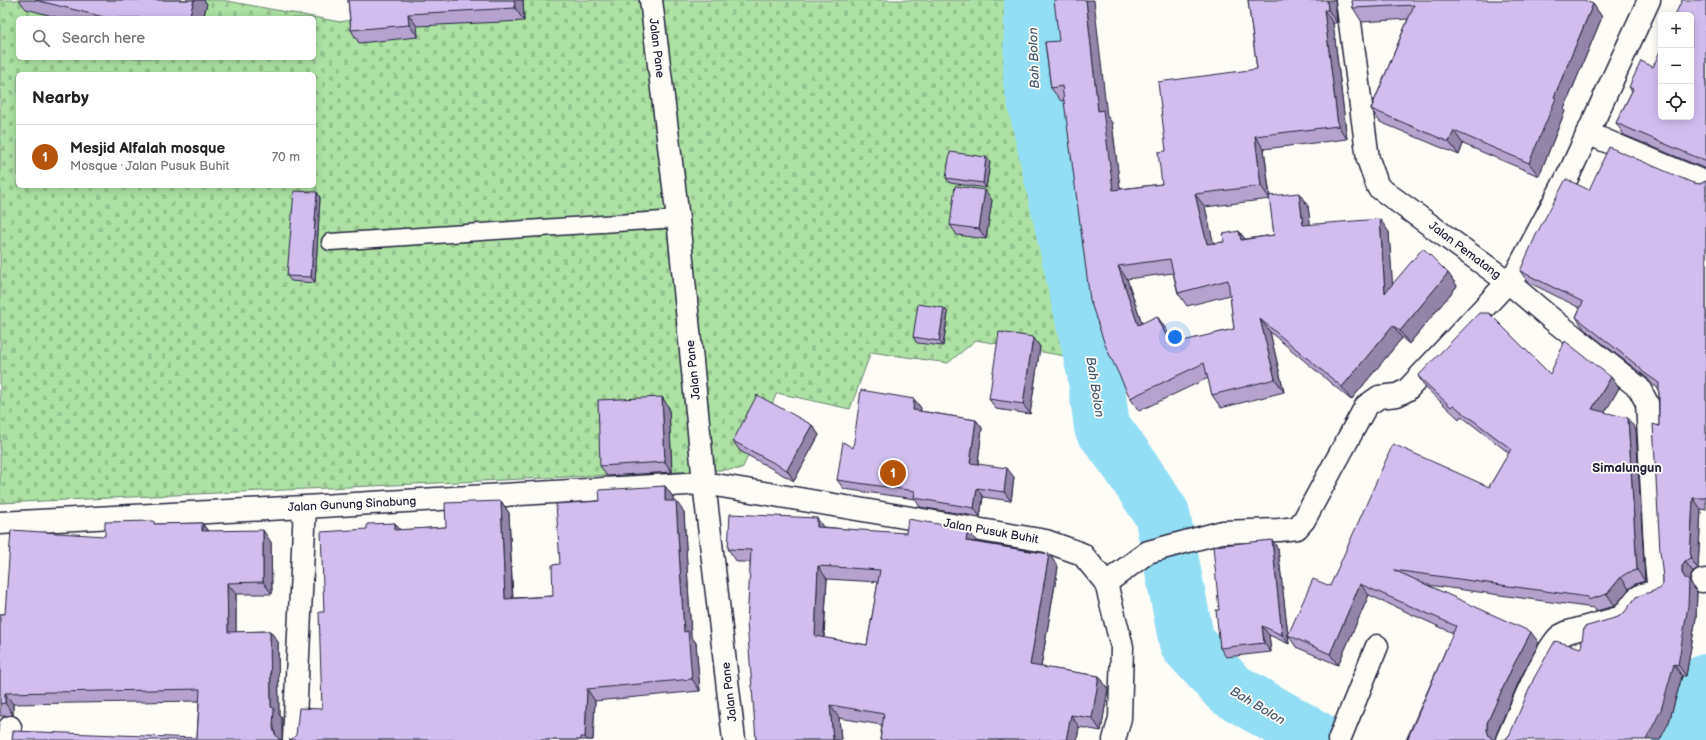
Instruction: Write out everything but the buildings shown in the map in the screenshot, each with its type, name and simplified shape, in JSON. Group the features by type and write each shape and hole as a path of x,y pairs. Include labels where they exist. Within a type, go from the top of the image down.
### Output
{"street":[{"name":"Jalan Pane","path":"651,0 678,218 704,483 734,740"},
{"name":"Jalan Pematang","path":"1348,0 1368,159 1378,187 1508,282 1514,277 1570,172 1649,0"},
{"path":"1587,133 1706,183"},
{"path":"1106,583 1148,552 1222,532 1297,528 1304,520 1366,406 1379,397 1397,395 1407,390 1508,282 1638,388 1647,403 1656,564 1659,591 1642,595 1636,599 1622,617 1568,632 1560,636 1553,644 1544,660 1507,740"},
{"name":"Jalan Gunung Sinabung","path":"0,523 306,507 704,483"},
{"name":"Jalan Pusuk Buhit","path":"704,483 1046,540 1082,554 1106,583 1122,646 1120,718 1114,740"},
{"path":"294,740 306,507"},
{"path":"1342,732 1377,646"}],"lane":[{"path":"330,242 678,218"}],"green space":[{"path":"0,0 222,0 308,16 16,16 16,60 316,60 316,18 340,22 457,0 1016,0 1016,65 1070,357 976,340 948,363 871,352 850,409 777,393 742,469 0,503"}],"waterway":[{"name":"Bah Bolon","path":"1032,0 1031,82 1095,373 1102,427 1128,462 1162,514 1187,643 1229,689 1318,740"},
{"name":"Bah Bolon","path":"1680,740 1706,682"}],"place":[{"name":"Mesjid Alfalah mosque","path":"893,473"}],"district":[{"name":"Simalungun","path":"1627,467"}]}
